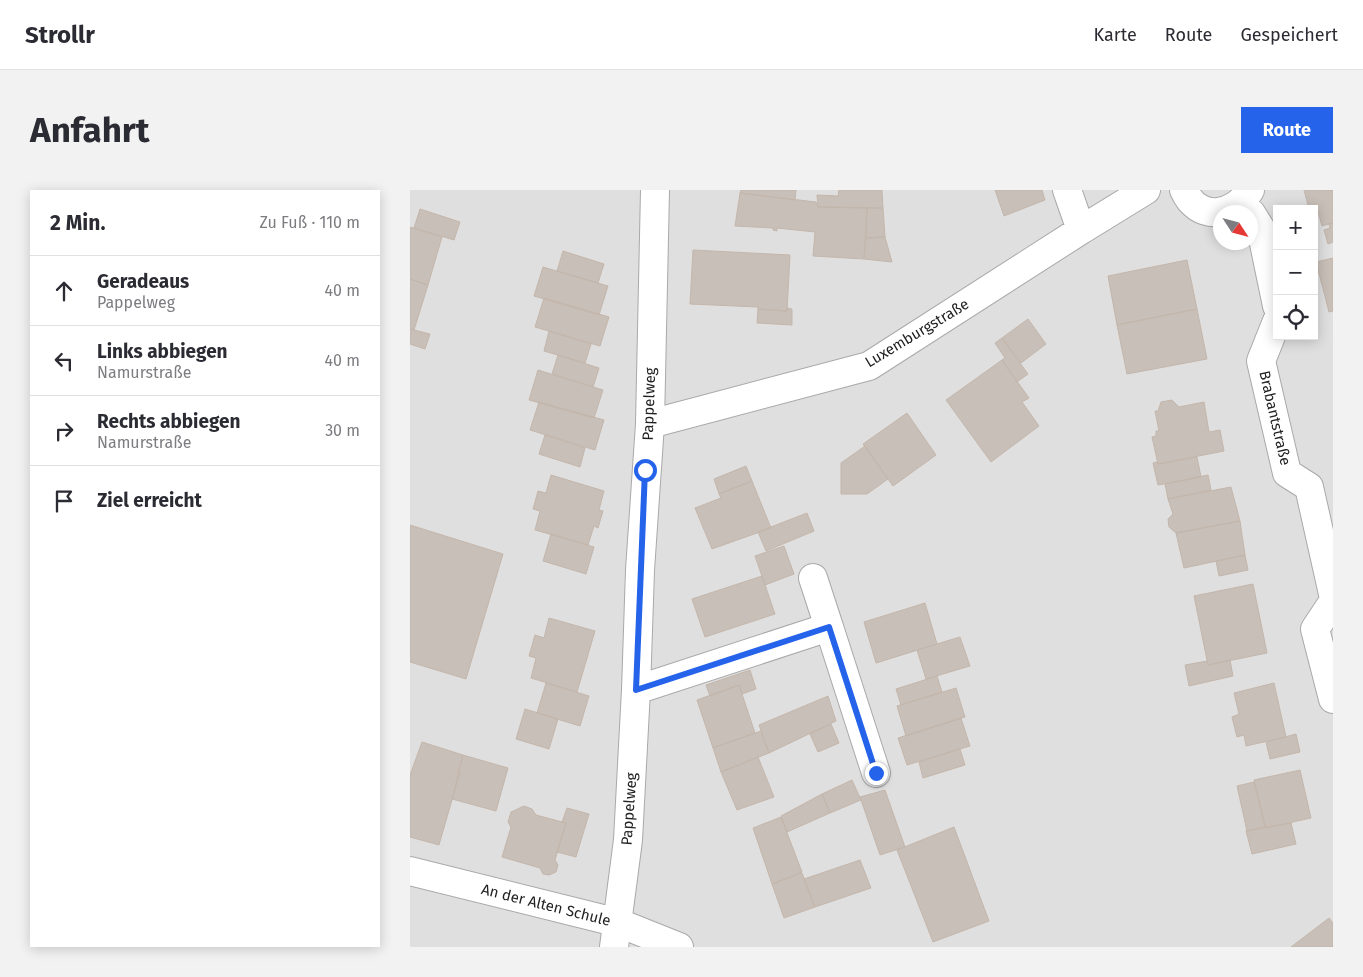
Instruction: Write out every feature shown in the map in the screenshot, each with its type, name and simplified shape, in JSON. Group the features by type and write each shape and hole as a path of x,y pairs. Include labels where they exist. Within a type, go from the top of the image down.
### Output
{"street":[{"name":"Pappelweg","path":"617,935 628,840 642,540 650,424 655,190"},
{"path":"1067,190 1082,230"},
{"name":"Luxemburgstraße","path":"650,424 869,366 1146,190"},
{"path":"1184,190 1193,204 1213,212 1248,204 1261,229 1275,295"},
{"name":"Brabantstraße","path":"1273,331 1261,362 1287,473 1309,487 1333,594"},
{"path":"813,578 876,773"},
{"path":"1333,602 1315,629 1333,699"},
{"path":"636,690 829,627"},
{"name":"An der Alten Schule","path":"410,871 617,935 679,947"}],"shaded area":[{"path":"410,190 1333,190 1333,947 410,947"}],"building":[{"path":"741,190 796,190 795,200 740,193"},
{"path":"839,190 882,190 883,208 818,207 817,195 838,196"},
{"path":"995,190 1042,190 1045,200 1004,216"},
{"path":"1304,190 1333,190 1333,223 1322,226 1318,205 1308,205"},
{"path":"740,193 816,202 818,207 867,208 864,259 813,256 815,232 777,228 777,231 773,230 773,228 735,226"},
{"path":"867,208 883,208 885,237 866,238"},
{"path":"420,209 460,222 454,240 414,228"},
{"path":"1333,223 1333,242 1328,244 1324,230 1330,228 1329,224"},
{"path":"410,227 442,237 428,285 410,279"},
{"path":"885,237 892,262 864,259 866,238"},
{"path":"693,250 790,255 787,311 758,309 758,307 690,304"},
{"path":"563,251 604,264 598,283 557,271"},
{"path":"1333,258 1333,311 1329,312 1318,270 1318,262"},
{"path":"1187,260 1197,309 1117,325 1108,276"},
{"path":"543,267 608,286 599,315 534,296"},
{"path":"410,279 428,285 414,330 410,329"},
{"path":"544,298 609,317 600,346 535,327"},
{"path":"787,308 792,309 792,325 757,323 758,309 787,311"},
{"path":"1197,309 1207,359 1127,374 1117,325"},
{"path":"1028,319 1046,344 1021,363 1002,338"},
{"path":"410,329 430,334 425,349 410,344"},
{"path":"549,331 591,344 585,363 544,351"},
{"path":"1002,338 1028,374 1017,382 1002,360 1005,358 995,343"},
{"path":"558,355 599,368 593,387 552,374"},
{"path":"1002,360 1029,398 1022,402 1039,426 991,462 946,400"},
{"path":"538,370 603,390 594,418 529,400"},
{"path":"1172,400 1179,407 1204,402 1209,432 1220,430 1224,451 1158,464 1152,437 1156,436 1156,431 1159,431 1155,411 1158,411 1161,402"},
{"path":"539,402 604,420 595,450 530,430"},
{"path":"907,413 936,455 893,486 863,444"},
{"path":"545,435 585,448 580,467 539,454"},
{"path":"865,446 888,479 867,494 841,494 841,463"},
{"path":"1197,457 1201,477 1158,485 1153,463 1157,462 1158,464"},
{"path":"746,466 752,481 719,494 714,479"},
{"path":"551,475 604,491 599,510 603,511 598,528 594,526 588,545 535,530 540,511 533,509 538,491 546,493"},
{"path":"1208,475 1211,490 1168,499 1165,484"},
{"path":"752,481 771,528 712,549 695,508 721,498 719,494"},
{"path":"1231,487 1240,521 1176,533 1169,527 1168,519 1173,514 1168,499"},
{"path":"807,513 814,531 766,551 758,532"},
{"path":"1240,521 1245,555 1184,568 1176,533"},
{"path":"410,525 503,554 466,679 410,662"},
{"path":"551,534 594,547 586,574 543,561"},
{"path":"784,546 794,574 765,585 755,556"},
{"path":"1245,555 1248,570 1219,576 1216,561"},
{"path":"762,576 775,614 705,637 692,599"},
{"path":"1253,584 1267,653 1208,665 1194,596"},
{"path":"925,603 937,644 876,663 864,622"},
{"path":"549,618 595,631 577,692 531,678 536,658 529,656 535,635 544,638"},
{"path":"960,637 970,666 926,679 917,650"},
{"path":"1230,660 1233,676 1189,686 1185,665 1207,661 1208,665"},
{"path":"750,670 756,689 742,694 739,685 710,696 706,685"},
{"path":"937,676 942,692 901,705 896,689"},
{"path":"546,683 589,696 580,726 537,713"},
{"path":"1274,683 1286,737 1246,746 1244,735 1237,737 1232,717 1239,714 1234,693"},
{"path":"739,685 755,733 713,748 697,700"},
{"path":"956,688 965,717 906,736 897,706"},
{"path":"828,696 836,721 769,753 759,725"},
{"path":"525,709 558,719 549,749 516,739"},
{"path":"961,718 970,746 907,765 898,738"},
{"path":"831,724 839,743 818,752 810,734"},
{"path":"761,731 769,753 721,772 713,748"},
{"path":"1296,734 1300,752 1270,759 1266,742"},
{"path":"422,742 463,755 439,845 410,837 410,775"},
{"path":"960,749 965,765 923,778 919,762"},
{"path":"463,755 508,768 496,811 452,799"},
{"path":"758,757 774,797 737,810 721,772"},
{"path":"1300,770 1311,818 1266,828 1254,780"},
{"path":"852,780 861,800 830,813 822,794"},
{"path":"1254,782 1265,827 1247,831 1237,786"},
{"path":"885,790 905,847 880,855 860,797"},
{"path":"822,794 830,813 787,832 781,816"},
{"path":"524,806 532,809 536,815 566,823 555,860 558,865 556,872 549,875 543,874 540,868 502,857 511,827 508,822 511,812"},
{"path":"567,808 589,814 576,857 557,852 566,823 562,822"},
{"path":"781,817 802,872 772,884 753,828"},
{"path":"1291,823 1296,844 1252,854 1246,831"},
{"path":"954,827 989,921 933,942 897,850"},
{"path":"860,860 871,888 815,907 804,879"},
{"path":"802,873 815,907 784,918 772,884"},
{"path":"1329,918 1333,923 1333,947 1291,947"}],"route":[{"path":"645,470 636,690 829,627 876,773"}]}
